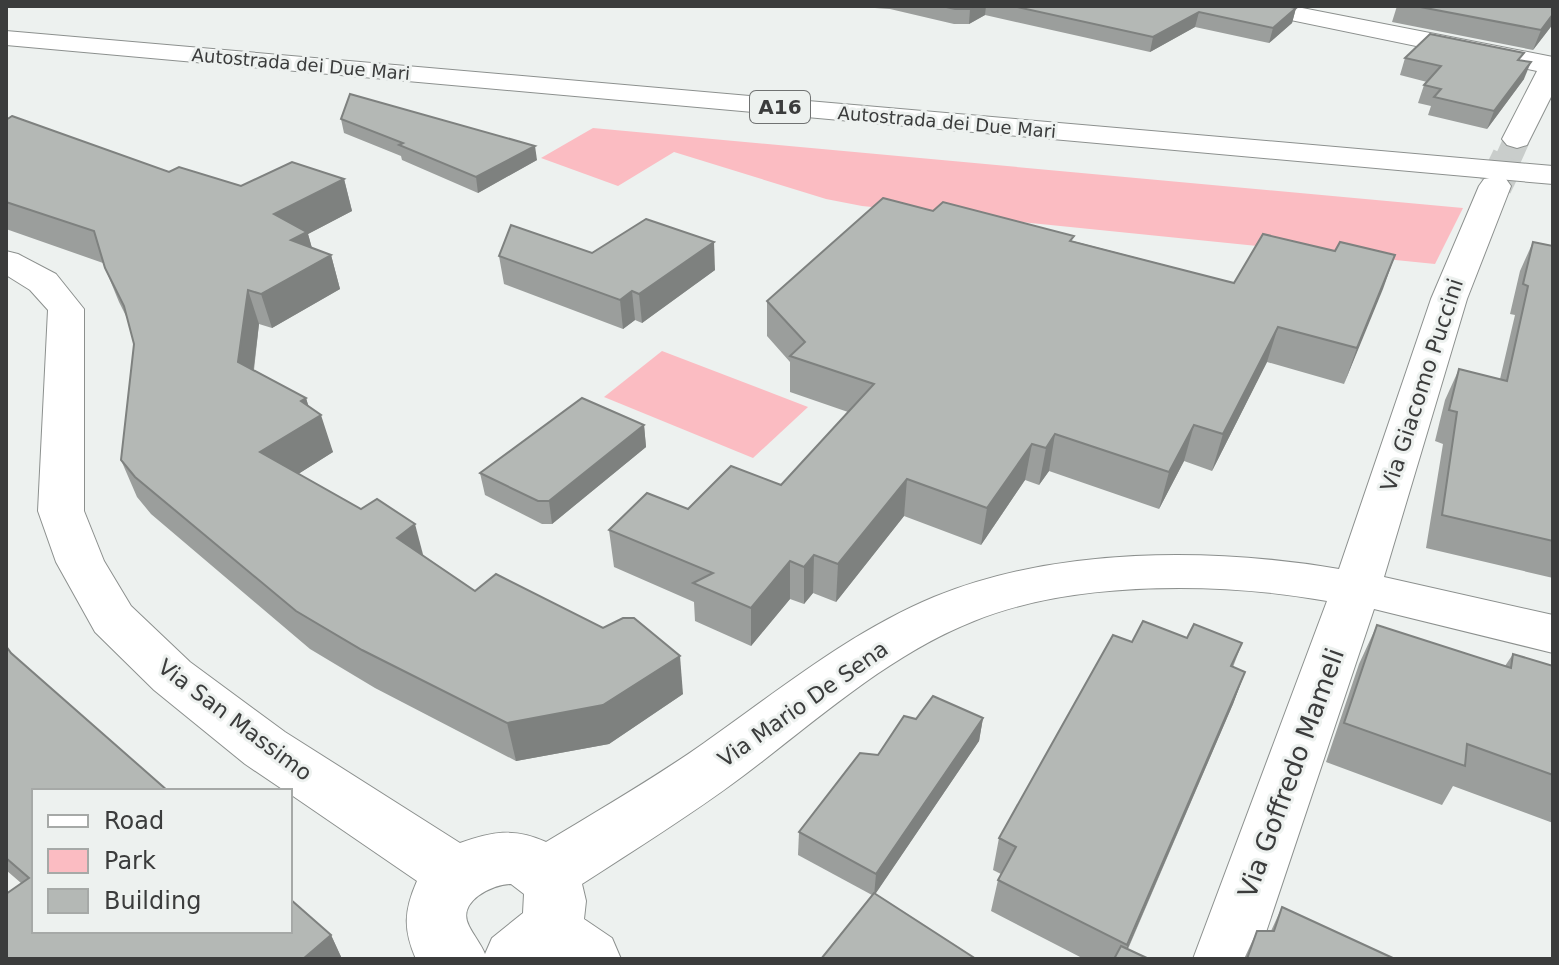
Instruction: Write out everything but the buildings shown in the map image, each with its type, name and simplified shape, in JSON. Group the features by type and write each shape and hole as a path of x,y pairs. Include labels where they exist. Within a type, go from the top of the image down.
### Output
{"main road":[{"path":"1257,6 1553,65 1517,139"},
{"name":"Autostrada dei Due Mari","path":"6,24 1553,157"},
{"name":"Autostrada dei Due Mari","path":"6,38 1553,175"},
{"name":"Via Giacomo Puccini","path":"1357,587 1449,299 1495,186"},
{"name":"Via San Massimo","path":"6,261 43,282 66,309 61,511 80,562 113,619 172,676 265,748 458,875"},
{"name":"Via Mario De Sena","path":"549,931 691,782 855,663 940,615 1026,588 1121,573 1227,571 1357,587 1553,634"},
{"name":"Via Goffredo Mameli","path":"1225,959 1357,587"},
{"path":"455,959 441,947 434,930 435,910 443,892 458,875 495,858 515,858 532,864 549,931"}],"green space":[{"path":"593,128 1463,208 1435,264 862,206 826,199 674,152 618,186 541,158"},
{"path":"662,351 808,407 753,458 604,397"}],"tunnel":[{"path":"1508,159 1517,139"},
{"path":"1495,186 1509,157"}]}
